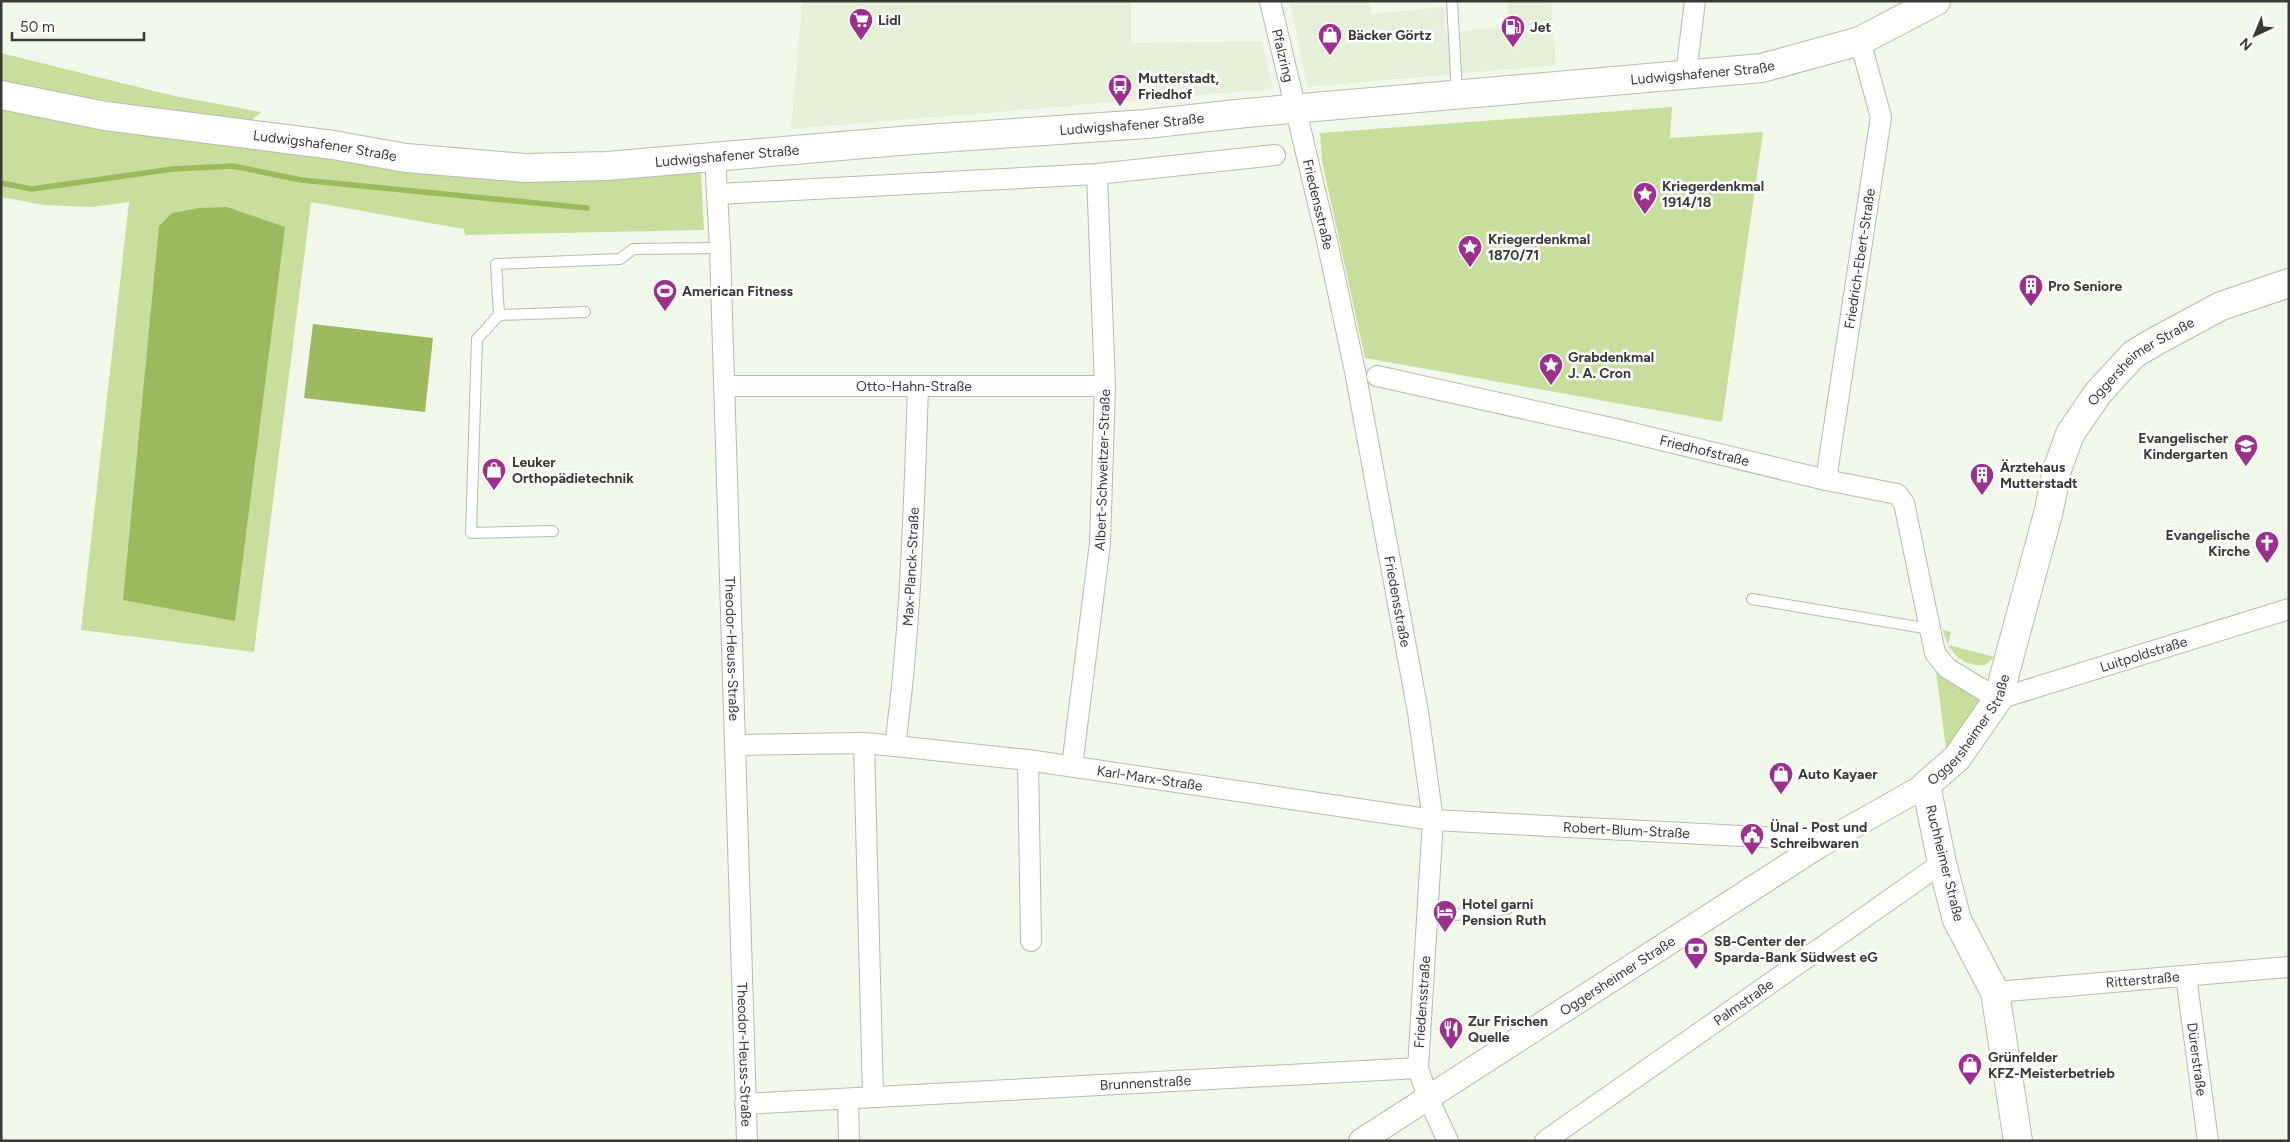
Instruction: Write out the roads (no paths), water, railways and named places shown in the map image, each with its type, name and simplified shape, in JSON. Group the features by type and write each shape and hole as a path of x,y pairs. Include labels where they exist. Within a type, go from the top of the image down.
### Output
{"main road":[{"name":"Ludwigshafener Straße","path":"1,95 105,116 333,145 406,158 525,168 607,166 912,140 1146,124 1298,119 1457,95 1762,68 1860,41 1936,1"},
{"name":"Oggersheimer Straße","path":"1926,785 1957,758 1998,699 2049,510 2057,470 2070,434 2094,399 2134,354 2220,306 2289,283"},
{"name":"Ruchheimer Straße","path":"1926,785 1942,863 1957,920 1995,992 2018,1141"}],"street":[{"name":"Pfalzring","path":"1270,1 1298,119"},
{"path":"1686,74 1695,1"},
{"name":"Friedrich-Ebert-Straße","path":"1826,480 1881,117 1860,41"},
{"name":"Friedensstraße","path":"1298,119 1358,391 1418,712 1434,820 1418,1068 1428,1098 1448,1141"},
{"path":"718,194 1097,174 1275,155"},
{"name":"Theodor-Heuss-Straße","path":"715,157 720,248 736,745 746,1141"},
{"name":"Albert-Schweitzer-Straße","path":"1072,766 1100,543 1105,386 1097,174"},
{"name":"Friedhofstraße","path":"1377,376 1620,430 1826,480 1897,494 1904,503 1935,652 1947,668 1998,699"},
{"name":"Otto-Hahn-Straße","path":"724,386 1105,386"},
{"name":"Max-Planck-Straße","path":"895,746 902,694 912,568 918,387"},
{"name":"Luitpoldstraße","path":"1998,699 2289,609"},
{"path":"864,743 873,1097"},
{"name":"Karl-Marx-Straße","path":"736,745 864,743 1028,760 1434,820"},
{"path":"1028,760 1031,941"},
{"name":"Oggersheimer Straße","path":"1361,1141 1820,845 1926,785"},
{"name":"Robert-Blum-Straße","path":"1434,820 1801,839 1820,845"},
{"name":"Palmstraße","path":"1545,1141 1942,863"},
{"name":"Ritterstraße","path":"1995,992 2289,967"},
{"name":"Dürerstraße","path":"2186,976 2208,1141"},
{"name":"Brunnenstraße","path":"745,1104 1418,1068"},
{"path":"848,1099 849,1141"}],"lane":[{"path":"1452,1 1457,95"},
{"path":"499,315 496,264 620,259 633,249 720,248"},
{"path":"553,531 471,534 477,338 499,315 585,312"},
{"path":"1752,599 1930,629"},
{"path":"1428,918 1507,909"}],"waterway":[{"path":"1,183 32,189 173,169 233,166 301,180 587,208"}],"place":[{"name":"Lidl","path":"861,41"},
{"name":"Jet","path":"1513,48"},
{"name":"Bäcker Görtz","path":"1330,56"},
{"name":"Mutterstadt, Friedhof","path":"1120,107"},
{"name":"Kriegerdenkmal 1914/18","path":"1645,215"},
{"name":"Kriegerdenkmal 1870/71","path":"1470,268"},
{"name":"Pro Seniore","path":"2031,307"},
{"name":"American Fitness","path":"665,312"},
{"name":"Grabdenkmal J. A. Cron","path":"1551,386"},
{"name":"Evangelischer Kindergarten","path":"2246,467"},
{"name":"Leuker Orthopädietechnik","path":"494,491"},
{"name":"Ärztehaus Mutterstadt","path":"1982,496"},
{"name":"Evangelische Kirche","path":"2267,564"},
{"name":"Auto Kayaer","path":"1781,795"},
{"name":"Ünal - Post und Schreibwaren","path":"1752,856"},
{"name":"Hotel garni Pension Ruth","path":"1445,933"},
{"name":"SB-Center der Sparda-Bank Südwest eG","path":"1696,970"},
{"name":"Zur Frischen Quelle","path":"1451,1050"},
{"name":"Grünfelder KFZ-Meisterbetrieb","path":"1970,1086"}]}
